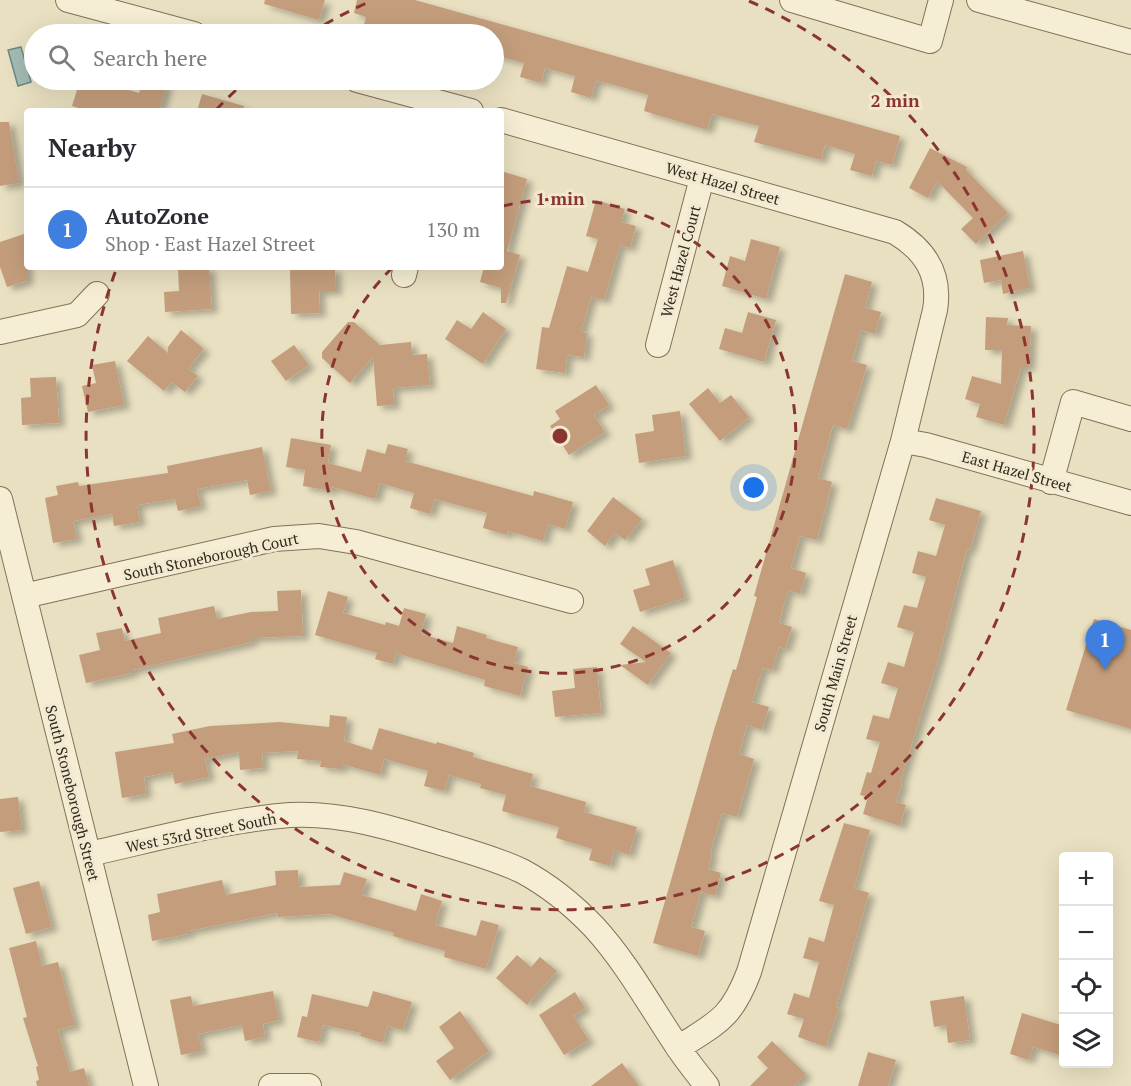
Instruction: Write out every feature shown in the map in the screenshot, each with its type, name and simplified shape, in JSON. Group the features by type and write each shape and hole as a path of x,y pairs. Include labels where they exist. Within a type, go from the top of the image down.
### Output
{"street":[{"path":"68,0 157,24"},
{"path":"792,0 930,41 941,0"},
{"path":"979,0 1131,42"},
{"path":"392,90 455,108"},
{"name":"West Hazel Street","path":"504,121 895,232 917,248 931,268"},
{"name":"West Hazel Court","path":"658,345 702,178"},
{"name":"South Main Street","path":"678,1048 720,1021 740,996 746,979 903,441 936,304 937,297 931,268"},
{"path":"0,332 77,315 97,294"},
{"path":"1051,482 1073,402 1131,419"},
{"name":"East Hazel Street","path":"903,441 926,445 1131,503"},
{"name":"South Stoneborough Street","path":"0,499 146,1086"},
{"name":"South Stoneborough Court","path":"24,596 274,539 319,536 356,542 571,601"},
{"name":"West 53rd Street South","path":"89,854 240,822 291,815 366,822 485,856 522,872 549,888 594,927 632,975 678,1048 707,1086"},
{"path":"270,1086 309,1086"}],"water":[{"path":"21,47 24,58 24,84 18,86 8,50"}],"building":[{"path":"265,0 325,0 319,20 264,4"},
{"path":"357,0 415,0 501,24 364,24 366,17 354,13"},
{"path":"504,25 900,136 892,165 876,161 872,176 850,170 855,154 825,145 821,160 754,142 759,126 712,114 707,130 644,111 648,95 611,84 596,81 591,98 571,92 575,76 545,68 541,83 520,77 524,63 504,58"},
{"path":"77,90 129,90 139,93 140,90 165,90 160,108 78,108 72,106"},
{"path":"202,94 244,106 244,108 198,108"},
{"path":"0,122 9,122 19,183 0,186"},
{"path":"930,148 967,167 966,170 1008,213 976,244 961,229 973,218 937,181 928,198 909,188"},
{"path":"504,172 527,179 507,251 520,255 506,303 501,303 501,288 480,282 483,270 504,270"},
{"path":"596,200 625,209 621,222 636,226 630,248 620,245 604,300 591,297 581,332 587,333 584,357 567,355 565,373 536,369 542,327 549,328 567,266 588,272 598,239 586,236"},
{"path":"24,234 24,270 27,270 27,281 7,287 0,267 0,242"},
{"path":"751,239 780,247 766,299 722,286 730,256 745,261"},
{"path":"1023,251 1030,288 1003,294 1001,280 984,283 980,260"},
{"path":"178,270 209,270 212,309 165,312 164,292 179,291"},
{"path":"290,270 335,270 336,291 319,291 320,313 291,314"},
{"path":"845,274 872,282 865,308 881,312 875,334 861,330 852,361 867,365 847,429 833,425 818,478 832,482 817,540 800,536 791,568 806,573 800,594 788,590 779,623 792,627 785,649 779,647 772,670 763,668 752,702 769,707 762,730 747,725 739,754 754,759 737,817 722,813 710,853 712,854 708,869 721,873 715,896 701,892 691,927 705,931 698,956 653,943 714,730 733,669 736,670 757,597 754,596"},
{"path":"483,312 506,329 483,364 445,339 457,320 471,329"},
{"path":"748,312 776,320 764,362 719,349 725,328 742,333"},
{"path":"986,317 1008,318 1007,325 1031,326 1029,367 1021,367 1004,425 976,417 980,404 965,399 972,376 1001,384 1002,350 985,350"},
{"path":"348,322 354,322 380,345 411,342 412,355 427,354 430,385 393,388 394,405 377,406 373,357 350,383 322,358 322,352"},
{"path":"181,330 204,349 188,369 198,376 185,392 172,382 164,391 127,361 148,336 168,353 168,347"},
{"path":"294,345 309,365 286,381 271,361"},
{"path":"115,361 124,405 88,412 82,386 96,383 92,365"},
{"path":"56,377 59,423 22,425 21,398 31,397 30,378"},
{"path":"596,385 609,405 594,415 605,432 569,455 550,426 560,419 555,411"},
{"path":"708,388 720,403 731,395 749,417 720,441 689,404"},
{"path":"680,411 686,456 639,463 635,434 654,431 652,415"},
{"path":"291,438 331,445 328,463 361,472 367,449 385,454 388,444 408,449 405,461 533,496 534,491 573,502 565,529 548,524 543,541 508,531 507,535 483,528 487,513 435,499 430,514 410,508 414,493 380,483 375,499 332,487 331,491 303,486 305,470 286,467"},
{"path":"262,447 271,491 250,495 247,480 197,489 201,506 178,511 175,499 137,505 140,522 114,526 112,514 73,521 77,539 53,543 45,498 58,495 56,486 78,482 79,486 168,473 167,466"},
{"path":"613,497 642,519 625,540 615,533 605,546 587,531"},
{"path":"936,498 981,511 970,550 967,549 939,656 900,782 902,783 896,802 906,805 900,826 863,814 868,797 860,795 867,772 871,773 880,742 866,739 873,715 889,719 898,688 881,683 888,662 904,667 914,632 897,627 904,605 917,608 926,577 912,573 918,551 936,556 945,525 929,520"},
{"path":"673,560 685,598 640,612 633,590 650,585 645,569"},
{"path":"301,590 303,636 252,638 252,642 86,683 79,655 100,650 96,633 122,628 125,641 161,633 158,618 214,606 217,619 251,612 278,611 277,591"},
{"path":"328,591 348,597 343,613 385,625 386,622 399,626 404,608 426,614 421,634 453,643 457,626 487,635 486,638 518,647 514,663 528,667 520,696 484,686 485,680 396,653 393,664 375,659 377,653 315,635"},
{"path":"1094,619 1131,630 1131,729 1066,710"},
{"path":"633,626 671,653 648,685 620,665 646,662 620,644"},
{"path":"597,667 601,713 555,717 552,691 575,688 573,669"},
{"path":"330,715 347,717 344,741 372,750 379,728 474,753 473,757 533,774 530,786 586,802 584,812 637,827 629,855 614,850 610,866 589,860 592,849 556,838 559,827 502,811 506,795 480,788 481,784 449,775 444,791 424,786 428,771 384,759 380,775 342,764 342,769 320,767 321,761 297,759 298,751 262,753 263,768 240,770 239,752 205,759 209,777 175,784 172,772 144,777 146,794 122,798 115,752 174,743 172,734 210,726 280,722 329,727"},
{"path":"18,797 22,830 0,832 0,799"},
{"path":"844,823 870,830 854,888 869,893 836,1007 839,1008 826,1047 798,1037 804,1019 787,1014 794,993 809,998 819,962 803,958 809,937 824,942 834,905 819,901"},
{"path":"298,870 299,887 340,885 344,872 367,879 362,895 416,911 421,894 442,901 435,925 476,936 481,920 499,925 486,969 444,957 445,951 393,936 394,933 330,914 278,917 277,913 188,931 188,934 152,941 148,915 160,912 157,894 222,880 226,895 276,885 275,871"},
{"path":"39,881 52,927 26,934 13,888"},
{"path":"36,941 42,966 58,962 75,1025 58,1030 70,1072 84,1068 89,1086 37,1086 36,1081 39,1080 36,1067 38,1066 23,1018 27,1017 9,948"},
{"path":"517,955 531,967 540,957 557,971 527,1005 496,978"},
{"path":"273,991 279,1020 263,1024 265,1037 245,1041 242,1025 198,1034 202,1051 181,1055 170,1000 191,996 193,1006"},
{"path":"373,991 412,1002 403,1030 387,1026 383,1043 360,1036 361,1033 323,1025 319,1042 297,1037 302,1016 307,1017 312,994 368,1007"},
{"path":"575,992 585,1008 573,1016 589,1040 564,1055 539,1015"},
{"path":"964,996 970,1040 948,1043 946,1025 934,1027 930,1001"},
{"path":"460,1011 489,1051 450,1080 436,1061 454,1048 439,1027"},
{"path":"1022,1013 1059,1024 1059,1055 1033,1047 1029,1060 1010,1054"},
{"path":"772,1041 806,1074 794,1086 750,1086 768,1068 757,1057"},
{"path":"868,1052 896,1060 888,1086 858,1086"},
{"path":"622,1063 639,1086 591,1086"}],"place":[{"name":"AutoZone","path":"1105,670"}]}
